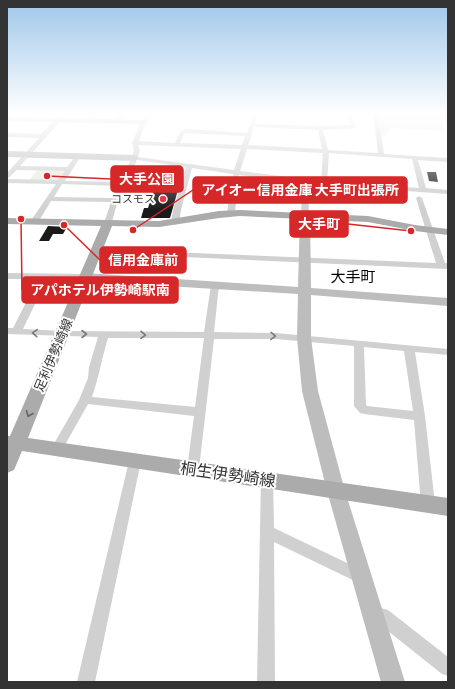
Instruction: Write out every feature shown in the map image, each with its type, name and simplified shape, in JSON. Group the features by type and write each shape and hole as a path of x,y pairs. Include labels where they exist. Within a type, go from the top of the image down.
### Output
{"main road":[{"path":"7,221 175,223 231,213 305,215 375,220 448,232"},
{"name":"足利伊勢崎線","path":"7,465 12,443 63,334 95,251 108,223"},
{"name":"桐生伊勢崎線","path":"12,443 267,479 336,491 448,507"}],"street":[{"path":"7,177 34,146"},
{"path":"108,223 115,200 135,158 137,150 136,146"},
{"path":"231,213 236,172 246,146"},
{"path":"248,146 448,160"},
{"path":"324,146 326,154 324,182"},
{"path":"380,146 380,155"},
{"path":"7,154 135,158 305,182 324,182 336,185 448,192"},
{"path":"34,222 78,156"},
{"path":"414,157 423,190"},
{"path":"175,223 176,210 190,165"},
{"path":"16,168 70,169"},
{"path":"7,181 123,184"},
{"path":"305,182 304,338 310,391 336,491 393,682"},
{"path":"95,251 444,265 419,198"},
{"path":"49,199 115,200"},
{"path":"7,276 85,277 381,296 448,302"},
{"path":"44,276 12,331 63,334 276,336 448,352"},
{"path":"193,469 215,286"},
{"path":"57,449 85,400 93,378 94,367 104,334"},
{"path":"360,343 360,406 364,410 419,416"},
{"path":"409,349 419,416 428,504"},
{"path":"85,400 200,412"},
{"path":"86,682 135,461"},
{"path":"266,682 267,479"},
{"path":"267,532 361,578"},
{"path":"373,614 382,616 448,668"}],"shaded area":[{"path":"38,169 65,171 58,181 29,181"}],"building":[{"path":"427,172 436,172 438,182 429,181"},
{"name":"コスモス","path":"154,189 178,190 170,218 141,218 144,208 148,208"},
{"path":"48,226 67,227 63,234 53,234 49,241 39,241"}],"place":[{"name":"大手公園","path":"47,176"},
{"name":"コスモス","path":"163,199"},
{"name":"アパホテル伊勢崎駅南","path":"21,219"},
{"name":"信用金庫前","path":"64,225"},
{"name":"アイオー信用金庫 大手町出張所","path":"133,230"},
{"name":"大手町","path":"411,231"}],"district":[{"name":"大手町","path":"353,277"}]}
